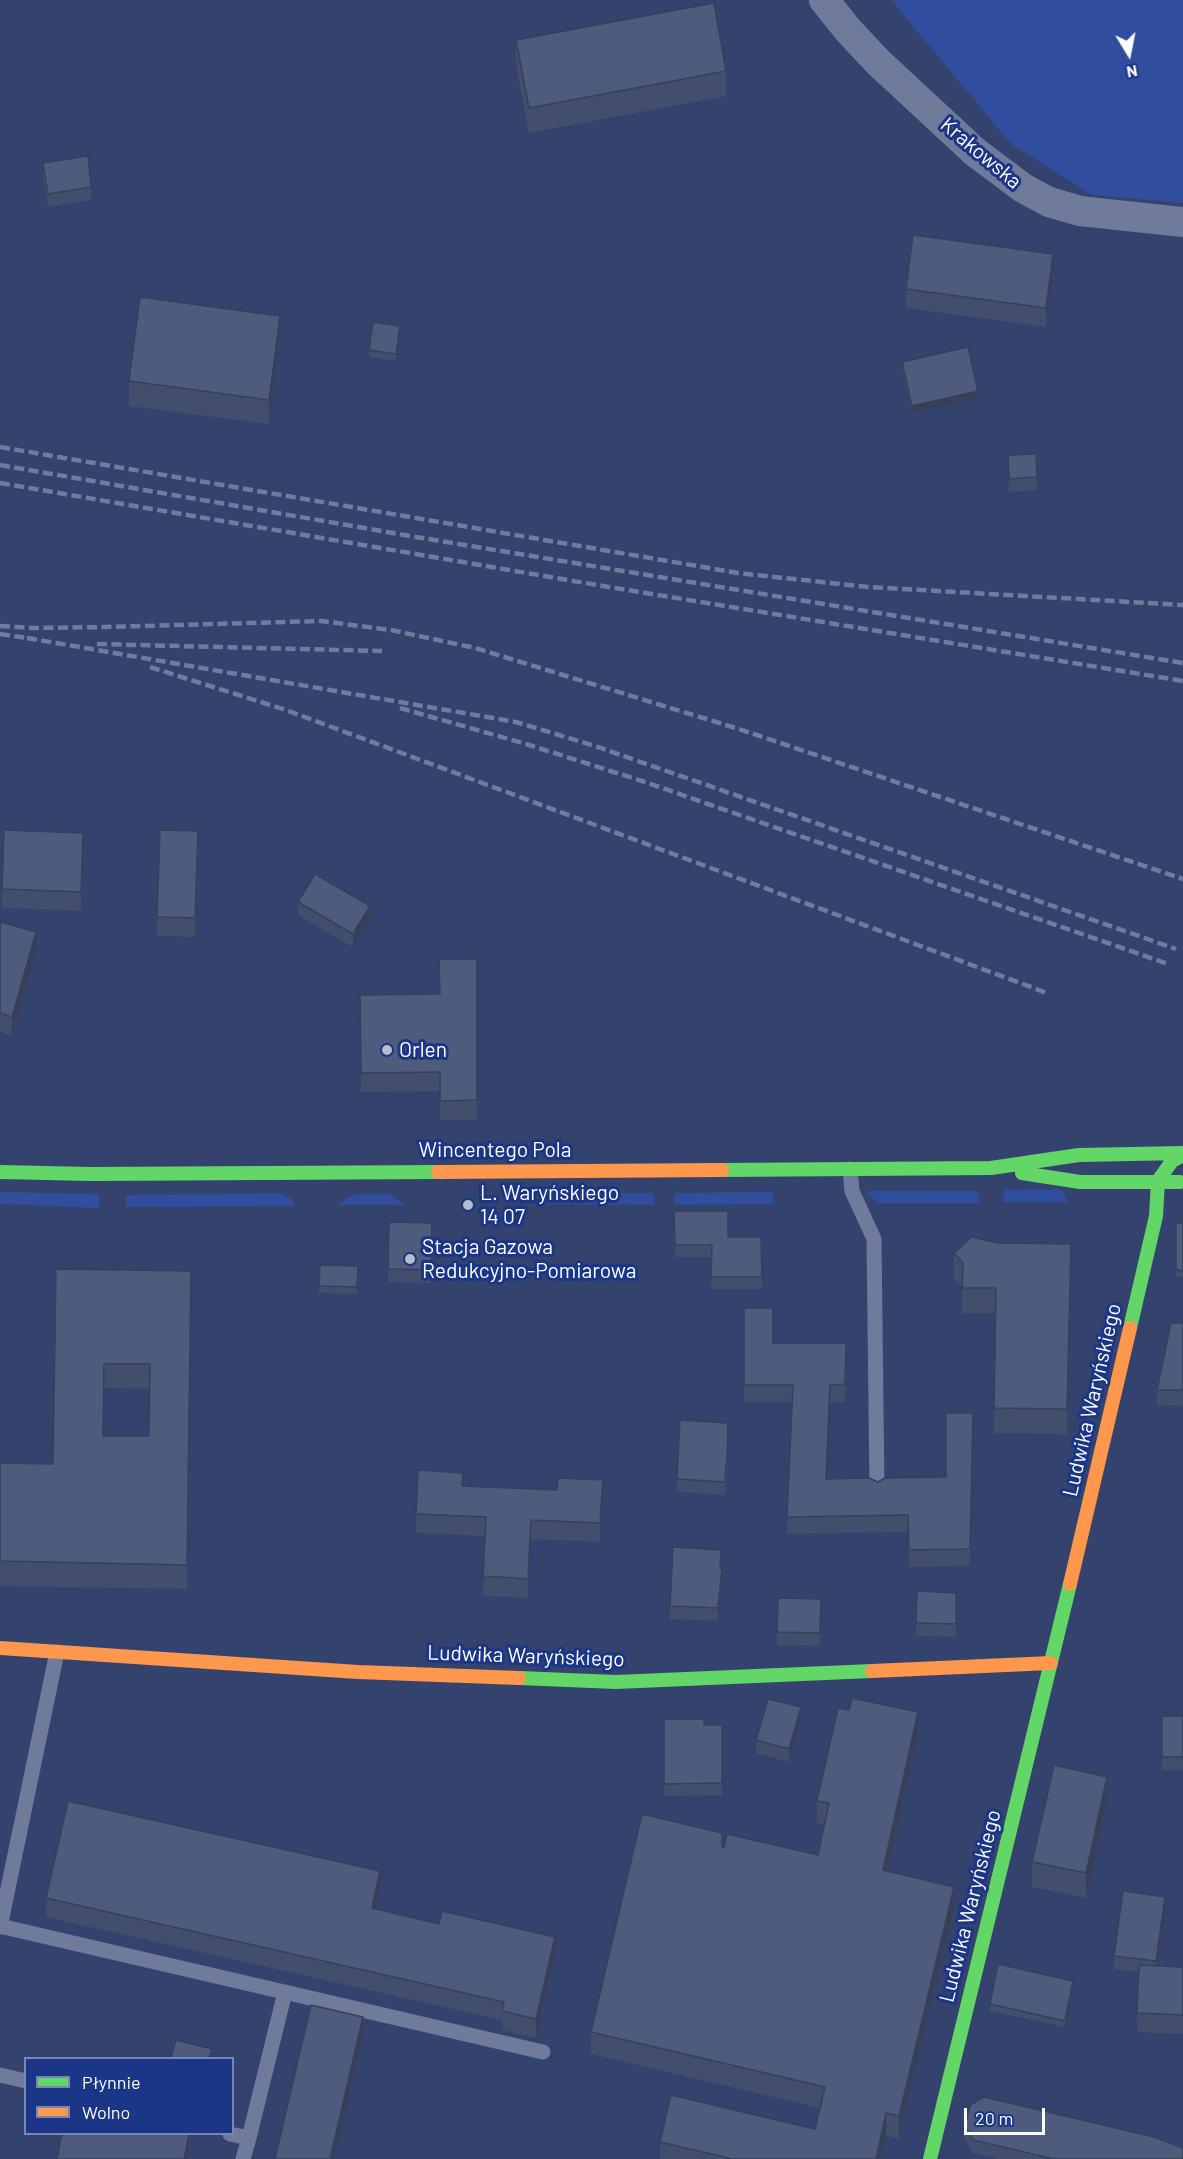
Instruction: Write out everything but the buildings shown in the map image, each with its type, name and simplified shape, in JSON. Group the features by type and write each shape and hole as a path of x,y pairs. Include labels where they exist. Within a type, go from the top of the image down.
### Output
{"street":[{"name":"Krakowska","path":"829,2 878,62 975,152 1023,188 1049,202 1080,211 1183,222"},
{"name":"Wincentego Pola","path":"0,1173 991,1168 1079,1155 1183,1154"},
{"path":"1158,1181 1172,1161 1183,1154"},
{"name":"Wincentego Pola","path":"991,1168 1080,1182 1183,1182"},
{"name":"Ludwika Waryńskiego","path":"930,2159 1051,1663 1156,1216 1158,1181"},
{"name":"Ludwika Waryńskiego","path":"0,1648 358,1671 616,1682 1051,1663"}],"lane":[{"path":"850,1169 852,1191 874,1239 877,1490"},
{"path":"57,1652 0,1927 543,2052"},
{"path":"243,2159 285,1992"},
{"path":"0,2075 24,2081"},
{"path":"234,2134 249,2138"}],"shaded area":[{"path":"891,0 1183,0 1183,203 1092,195 1011,144"},
{"path":"1061,1189 1067,1202 1002,1202 1005,1190"},
{"path":"869,1191 977,1191 980,1203 878,1203 867,1193"},
{"path":"0,1192 99,1194 99,1208 0,1204"},
{"path":"773,1192 773,1204 675,1205 675,1193"},
{"path":"282,1193 292,1200 295,1206 126,1207 126,1195"},
{"path":"572,1193 653,1193 654,1205 541,1204"},
{"path":"357,1194 389,1194 406,1205 337,1205"}],"railway":[{"path":"0,447 738,573 868,587 1183,605"},
{"path":"0,465 422,538 1183,663"},
{"path":"0,483 597,585 1183,681"},
{"path":"0,626 106,627 321,621 391,630 475,648 739,729 1183,879"},
{"path":"0,634 34,639"},
{"path":"27,638 516,722 595,746 1176,949"},
{"path":"97,644 382,651"},
{"path":"150,667 286,710 1047,993"},
{"path":"400,708 526,744 642,781 1168,964"}],"traffic: fast":[{"path":"722,1170 991,1168 1079,1155 1183,1153"},
{"path":"1130,1328 1156,1216 1158,1181 1172,1161 1183,1155"},
{"path":"0,1172 91,1174 438,1172"},
{"path":"1022,1173 1080,1182 1180,1182"},
{"path":"930,2159 1070,1584"},
{"path":"519,1678 616,1682 872,1671"}],"traffic: slow":[{"path":"438,1172 722,1170"},
{"path":"1070,1584 1130,1328"},
{"path":"0,1648 358,1672 519,1678"},
{"path":"872,1671 1051,1663"}],"place":[{"name":"Orlen","path":"387,1050"},
{"name":"L. Waryńskiego 14 07","path":"468,1205"},
{"name":"Stacja Gazowa Redukcyjno-Pomiarowa","path":"410,1259"}]}
